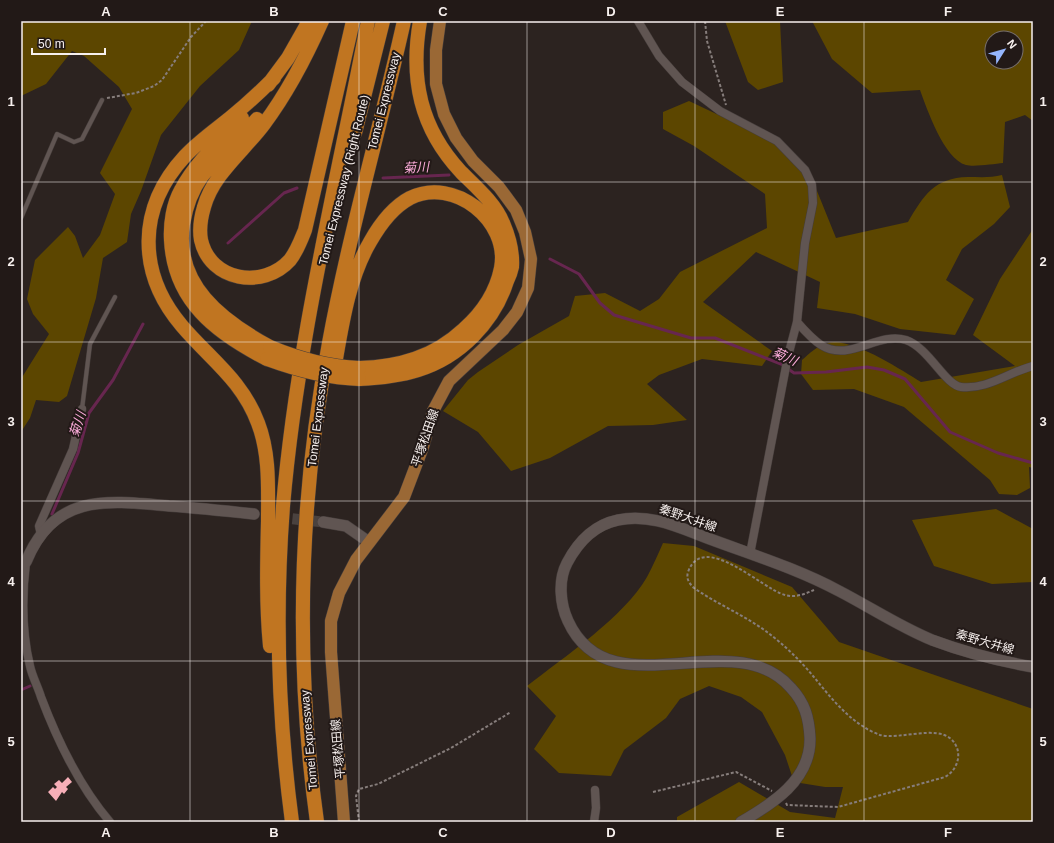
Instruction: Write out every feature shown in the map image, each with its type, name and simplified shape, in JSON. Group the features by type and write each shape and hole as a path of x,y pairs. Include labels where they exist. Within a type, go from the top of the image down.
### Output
{"highway":[{"path":"309,21 288,58 274,78 242,118 202,158 180,191 172,214 170,233 171,252 184,290 194,306 219,330 242,346 268,353 343,367 380,378 419,369 436,362 460,347 485,325 502,299 512,268 511,246 503,222 491,204 443,150 429,127 420,102 416,75 416,51 420,21"},
{"path":"322,21 302,62 277,107 223,172 204,205 200,222 201,240 208,256 225,272 245,279 267,276 279,269 290,260 305,230 353,21"},
{"path":"306,340 368,21"},
{"name":"Tomei Expressway (Right Route)","path":"306,340 383,21"},
{"name":"Tomei Expressway","path":"317,822 311,773 304,673 304,586 308,507 318,410 335,310 349,242 404,21"},
{"path":"268,353 228,321 204,298 188,269 183,252 182,232 190,196 202,177 216,160 252,125 302,62"},
{"path":"274,78 250,101 198,143 173,170 155,204 150,229 148,254 155,283 166,306 182,326 232,377 249,402 258,424 264,446 267,471 267,598 269,637 272,668 281,720"},
{"path":"308,507 321,447 345,314 358,266 369,243 380,226 395,210 410,198 430,192 451,194 469,202 482,213 493,228 500,248 501,268 492,294 476,318 453,339 432,352 398,364 359,373"},
{"name":"Tomei Expressway","path":"292,822 281,720 278,611 283,512 293,419 306,340"}],"main road":[{"name":"平塚松田線","path":"344,822 332,660 331,621 339,593 356,560 404,497 423,447 433,411 450,382 503,330 517,312 528,288 531,259 525,232 516,210 499,187 472,161 456,138 444,114 436,84 436,50 440,21"},
{"path":"23,563 41,535 57,519 73,509 86,504 117,501 254,514"},
{"name":"秦野大井線","path":"741,822 770,805 792,786 804,766 810,742 809,718 798,695 783,678 764,668 743,662 633,666 611,660 588,650 573,633 563,610 561,587 565,567 574,550 585,536 600,527 616,520 634,518 654,519 679,526 793,569 931,639 975,654 1033,667"},
{"path":"323,522 346,526 369,542"}],"street":[{"path":"638,21 659,56 682,82 727,114 777,141 809,177 813,194 813,203 805,243 797,322 783,377 750,554"},
{"path":"797,322 821,345 831,350 852,350 894,338 908,341 928,354 948,379 959,386 974,387 986,384 1033,366"},
{"path":"41,535 39,526 73,449 82,410"},
{"path":"23,563 24,606 30,666 49,718 72,766 94,804 110,822"},
{"path":"594,822 596,808 595,790"}],"lane":[{"path":"21,218 57,134 74,142 82,139 102,100"},
{"path":"82,410 90,344 116,297"}],"path":[{"path":"102,100 136,93 154,86 162,80 206,21"},
{"path":"705,21 707,41 726,102 727,114"},
{"path":"653,792 736,772 781,795 787,805 838,807 945,777 954,771 957,764 958,753 956,746 946,736 929,734 881,735 855,721 828,695 798,660 766,632 694,588 687,579 692,565 698,560 710,556 725,561 773,591 786,596 805,594 822,583"},
{"path":"359,822 356,796 359,788 378,784 451,748 511,712"}],"shaded area":[{"path":"21,21 252,21 239,50 200,86 161,135 131,214 127,242 103,258 96,298 67,396 59,402 36,400 30,418 21,432 21,379 49,334 33,314 27,299 35,260 68,227 75,236 83,258 100,235 115,194 100,173 132,109 119,87 84,56 72,51 46,84 21,96"},
{"path":"725,21 780,21 783,82 758,90 748,82"},
{"path":"812,21 1033,21 1033,121 1025,115 1005,122 1003,163 970,166 958,161 944,144 937,132 920,90 872,93 832,59"},
{"path":"689,101 782,145 815,186 836,238 908,222 925,196 938,185 947,181 956,178 990,177 1002,175 1010,207 994,224 962,249 946,280 974,299 955,335 900,329 855,314 817,308 820,282 756,252 703,302 772,351 762,366 702,359 659,375 647,384 687,420 653,425 608,426 550,458 511,471 478,432 443,411 468,380 518,345 569,316 575,296 605,293 640,311 659,299 680,272 767,228 765,194 694,146 663,129 663,112"},
{"path":"1033,229 1033,468 1029,467 1030,488 1017,495 999,494 990,480 904,407 854,389 813,390 801,374 802,360 824,344 838,342 850,345 876,356 921,382 1015,366 973,335 1000,279"},
{"path":"996,509 1033,529 1033,582 992,584 934,566 912,520"},
{"path":"663,543 694,546 792,587 839,642 1033,709 1033,822 677,822 677,817 739,782 790,812 835,818 843,787 825,787 794,782 785,755 762,712 741,697 709,686 680,699 666,718 624,750 611,776 559,773 534,749 556,716 527,686 592,636 624,607 647,577"}],"building":[{"path":"68,777 72,782 66,787 68,789 64,794 62,792 56,801 48,792 53,787 55,789 57,787 54,784 59,780 62,783"}],"waterway":[{"name":"菊川","path":"383,178 449,175"},
{"name":"菊川","path":"228,243 284,193 297,188"},
{"name":"菊川","path":"550,259 579,274 600,303 614,315 691,338 715,338 781,364 794,373 826,372 867,367 884,370 905,379 950,432 998,453 1033,463"},
{"name":"菊川","path":"52,514 78,453 89,413 113,380 143,324"},
{"name":"菊川","path":"21,690 30,686"}],"tunnel":[{"path":"276,517 323,522"}]}
